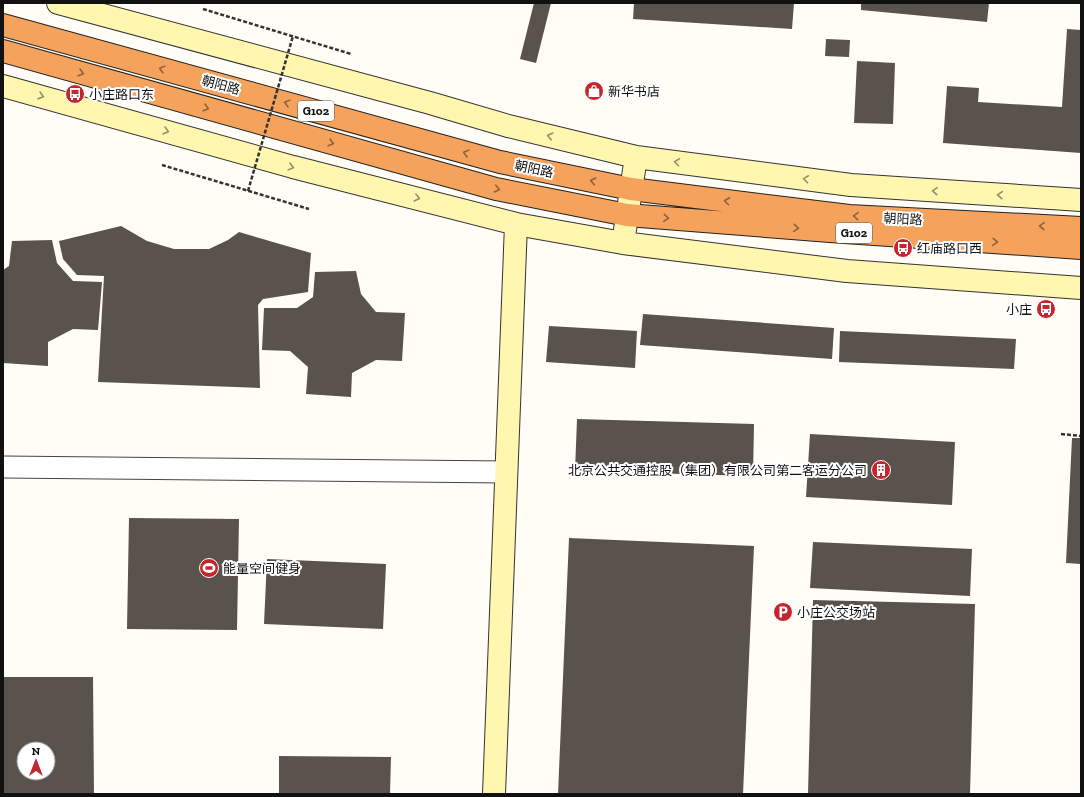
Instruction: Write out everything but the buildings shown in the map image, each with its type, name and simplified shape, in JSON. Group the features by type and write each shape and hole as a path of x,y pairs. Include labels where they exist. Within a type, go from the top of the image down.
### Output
{"highway":[{"name":"朝阳路","path":"3,24 500,162 631,189 849,216 1081,228"},
{"name":"朝阳路","path":"3,51 496,189 627,215 830,231 1081,248"}],"street":[{"path":"58,3 430,103 508,126 636,157 851,185 1081,200"},
{"path":"3,86 293,167 516,224 623,243 847,271 1081,288"},
{"path":"623,243 636,157"},
{"path":"494,794 516,224"},
{"path":"3,466 506,472"}],"path":[{"path":"203,10 351,54"},
{"path":"248,191 293,36"},
{"path":"162,165 310,209"},
{"path":"1061,434 1081,436"}],"place":[{"name":"新华书店","path":"594,91"},
{"name":"小庄路口东","path":"75,94"},
{"name":"红庙路口西","path":"903,248"},
{"name":"小庄","path":"1046,309"},
{"name":"北京公共交通控股（集团）有限公司第二客运分公司","path":"881,470"},
{"name":"能量空间健身","path":"209,568"},
{"name":"小庄公交场站","path":"783,612"}]}
